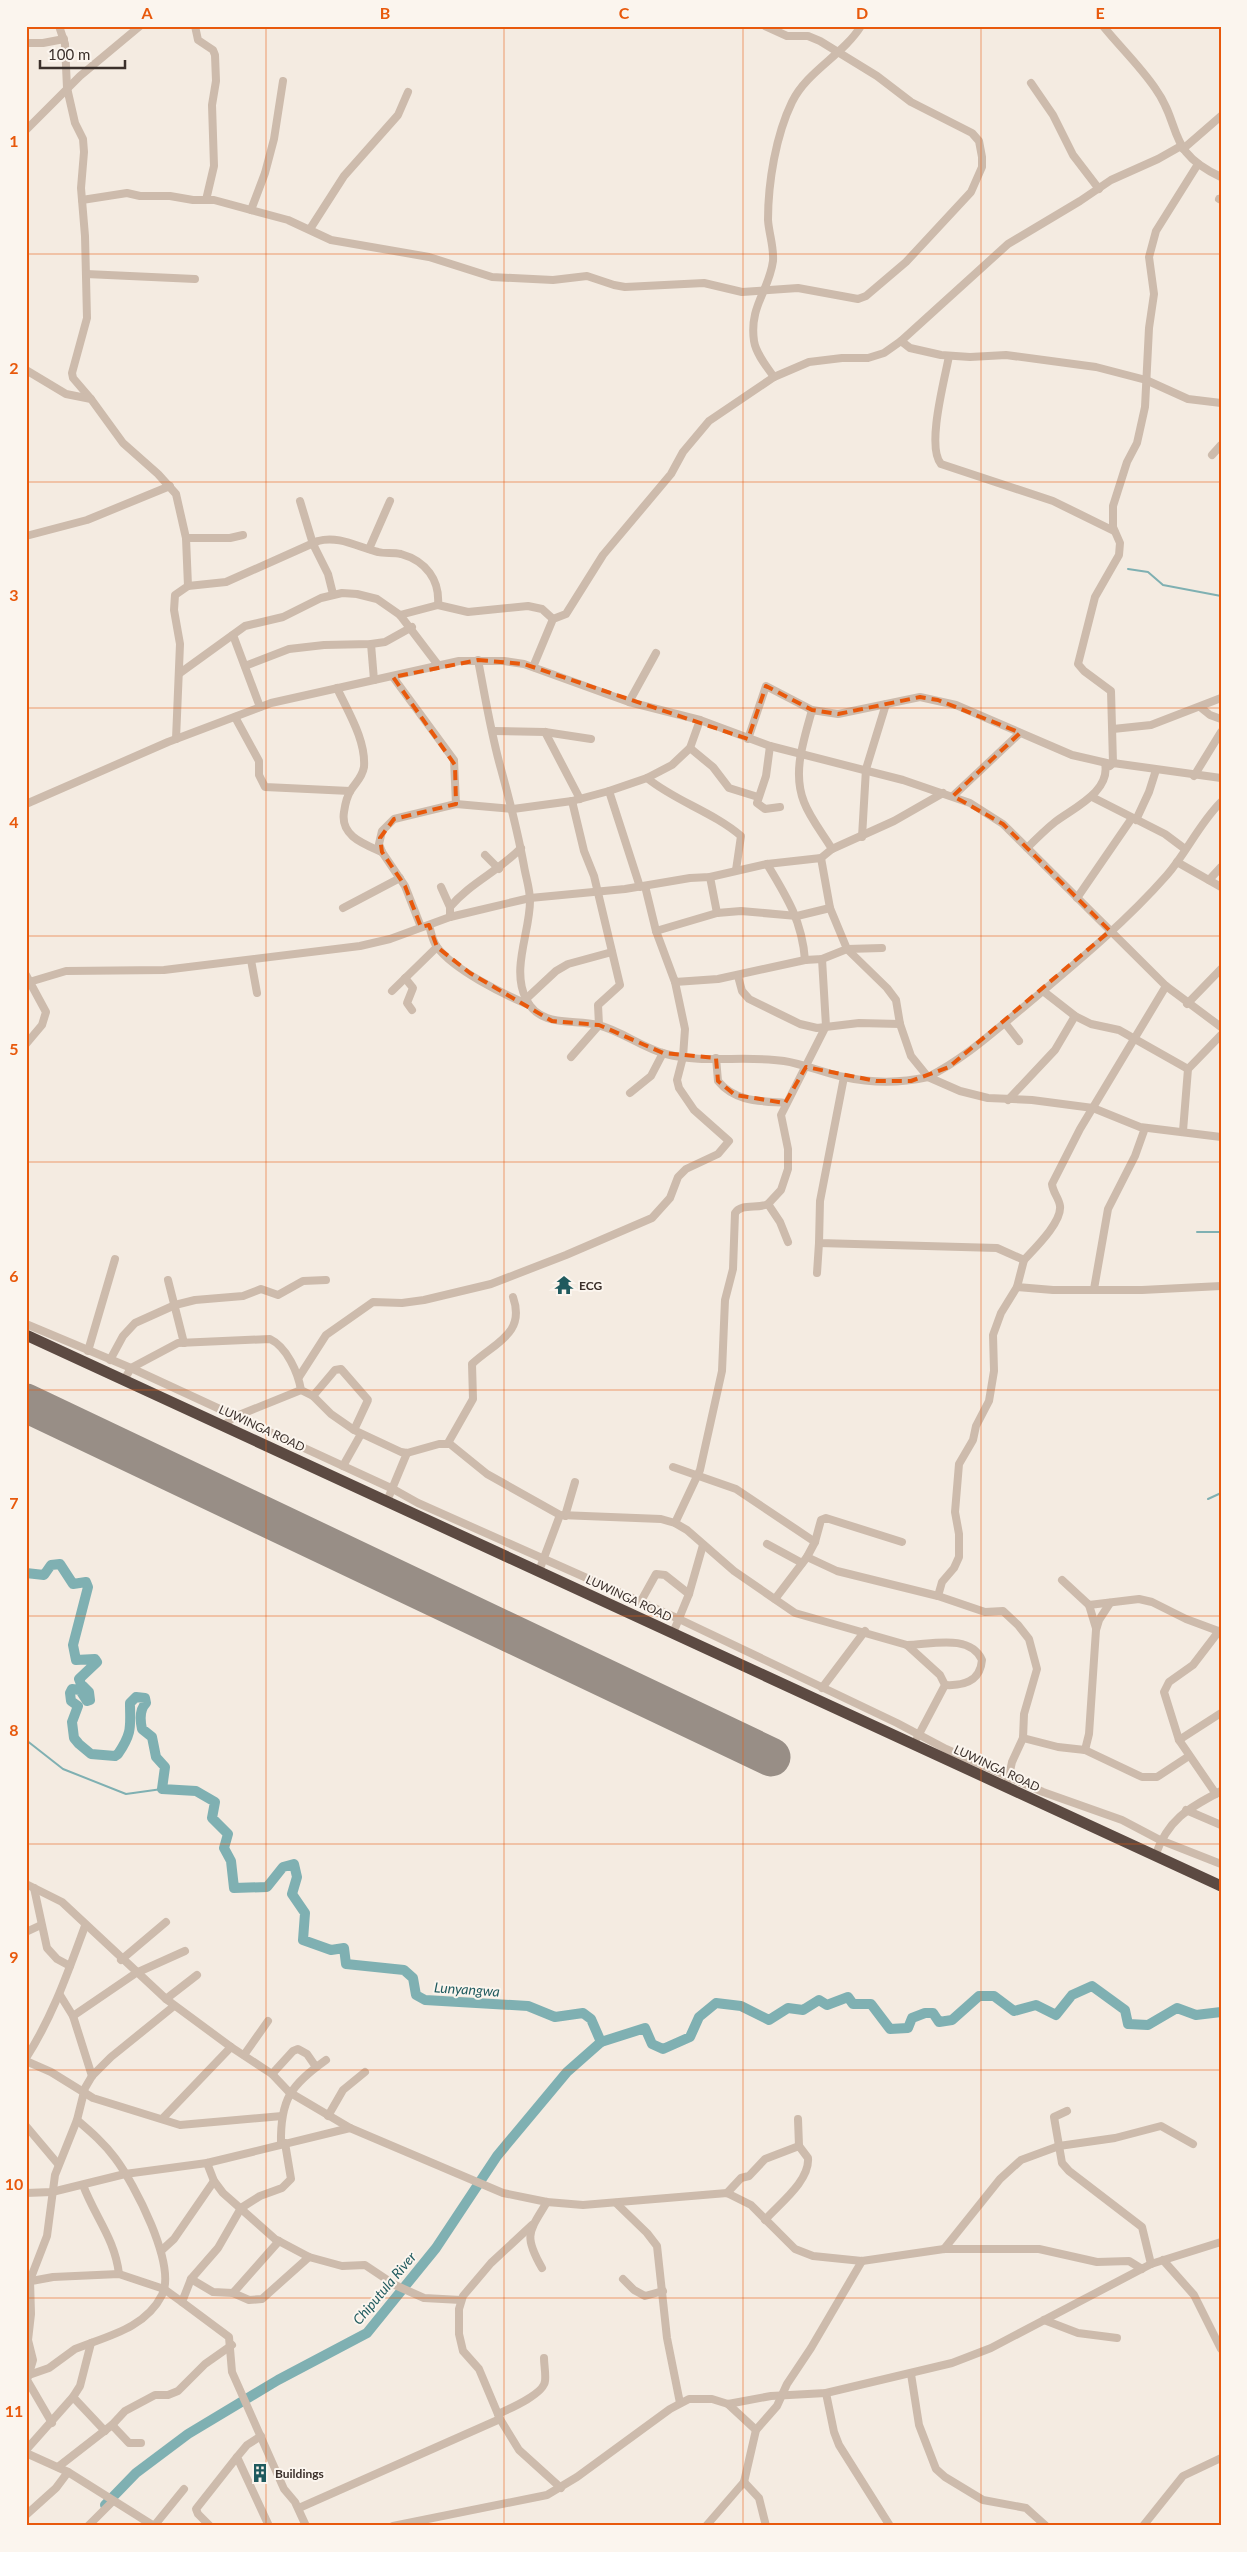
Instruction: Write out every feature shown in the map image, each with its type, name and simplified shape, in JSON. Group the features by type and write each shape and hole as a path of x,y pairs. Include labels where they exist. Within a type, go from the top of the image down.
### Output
{"highway":[{"name":"LUWINGA ROAD","path":"26,1335 673,1633 1007,1781 1154,1856 1221,1886"}],"street":[{"path":"59,26 64,39 67,88 75,123 83,140 82,200 87,318 72,373 73,378 123,443 170,486 177,498 186,538 188,586"},
{"path":"26,130 67,88 140,26"},
{"path":"195,26 198,40 213,50 215,55 216,81 212,105 214,166 206,200"},
{"path":"82,200 127,193 140,196 163,195 193,200 206,200 251,210 310,229 339,242 355,243 429,257 492,276 554,280 587,276 620,286 704,283 742,292 798,288 828,292 849,299 858,299 866,296 906,262 971,192 982,167 980,147 972,132 911,102 877,76 839,52 814,38 787,36 765,26"},
{"path":"774,377 758,352 754,341 754,313 772,263 768,219 772,167 794,100 814,75 839,52 861,26"},
{"path":"1103,26 1162,99 1182,148 1198,164 1221,177"},
{"path":"26,43 43,44 64,39"},
{"path":"251,210 265,173 274,139 283,81"},
{"path":"1031,83 1053,115 1073,155 1099,189"},
{"path":"310,229 344,176 398,115 408,92"},
{"path":"533,667 553,619 566,614 602,555 671,474 701,429 732,403 774,377 819,360 876,356 900,341 996,253 1111,180 1182,148 1221,116"},
{"path":"1027,848 1051,826 1092,797 1109,765 1113,729 1111,691 1084,671 1078,664 1095,597 1119,555 1120,543 1111,517 1113,506 1140,429 1145,407 1149,328 1154,294 1149,257 1156,231 1198,164"},
{"path":"86,274 195,279"},
{"path":"900,341 910,348 949,356 1006,355 1096,367 1146,380 1177,395 1212,403 1221,403"},
{"path":"949,356 935,438 936,456 941,464 1053,501 1115,532"},
{"path":"26,370 66,394 91,400"},
{"path":"1212,403 1221,411"},
{"path":"1212,455 1221,445"},
{"path":"26,536 88,520 170,486"},
{"path":"300,501 313,544 326,568 333,594"},
{"path":"369,549 390,501"},
{"path":"186,538 230,538 243,535"},
{"path":"176,739 180,634 174,602 175,595 188,586 226,582 331,538 369,549 399,554 420,563 436,582 438,605"},
{"path":"180,673 245,626 283,617 333,594 357,594 377,599 400,615 412,628 438,665"},
{"path":"400,615 438,605 468,612 528,606 542,609 553,619"},
{"path":"245,666 289,649 334,644 371,644 392,639 412,628"},
{"path":"233,635 260,707"},
{"path":"371,644 374,680"},
{"path":"629,702 656,654"},
{"path":"478,660 500,767 521,848 530,898 521,972 528,1002"},
{"path":"26,804 176,739 260,707 308,693 393,677 438,665 478,660 513,662 533,667 629,702 700,720 770,746 866,770 970,802 993,816 1166,986 1187,1004 1221,1027"},
{"path":"393,677 454,760 456,804"},
{"path":"748,739 766,686 812,710 838,714 920,696 956,705 1072,755 1109,765 1221,778"},
{"path":"337,688 363,747 364,768 360,780 350,791 343,820 346,831 357,840 382,852"},
{"path":"1113,729 1144,727 1221,698"},
{"path":"862,837 866,770 886,704"},
{"path":"1200,707 1210,716 1221,718"},
{"path":"812,710 800,753 799,774 804,803 832,849"},
{"path":"236,717 259,761 260,775 265,788 350,791"},
{"path":"700,720 690,748 672,765 647,778 609,791 576,800 512,808 456,804 394,819 382,831 379,844 438,947 496,990 528,1002 552,1021 598,1025 663,1053 700,1060 751,1058 786,1061 844,1077 876,1081 911,1081 928,1077 960,1059 1043,991 1110,931 1178,862 1208,816 1221,802"},
{"path":"493,731 544,732 592,739"},
{"path":"544,732 576,800 584,851 598,892 620,985 598,1005 598,1025 570,1057"},
{"path":"953,796 1020,732"},
{"path":"1194,776 1221,732"},
{"path":"770,746 766,776 757,803 761,807 780,807"},
{"path":"690,748 713,767 729,788 758,798"},
{"path":"1077,898 1134,819 1150,792 1156,770"},
{"path":"647,778 660,789 682,799 741,836 736,870"},
{"path":"299,1377 326,1335 373,1302 424,1300 491,1284 622,1232 658,1214 670,1198 682,1173 718,1154 729,1141 694,1110 679,1088 677,1080 683,1058 684,1022 675,982 609,791"},
{"path":"26,1044 42,1025 46,1012 28,979 66,971 164,970 360,946 390,939 450,917 530,898 643,886 710,876 767,864 821,858 832,849 862,837 942,793"},
{"path":"1092,797 1165,834 1185,849"},
{"path":"450,906 462,893 499,869 521,848"},
{"path":"485,855 499,869"},
{"path":"821,858 830,908 847,949 887,988 896,1000 900,1024 911,1056 928,1077 960,1091 988,1098 1093,1108 1145,1128 1184,1131 1221,1137"},
{"path":"1178,862 1221,887"},
{"path":"767,864 797,916 803,937 805,960"},
{"path":"1209,880 1221,867"},
{"path":"710,876 717,913"},
{"path":"343,908 400,878"},
{"path":"441,887 450,906 450,917"},
{"path":"656,931 717,913 748,912 797,916 830,908"},
{"path":"392,991 438,947"},
{"path":"675,982 738,976 805,960 822,959 847,949 882,948"},
{"path":"528,1002 556,971 568,964 612,952"},
{"path":"675,1523 698,1476 724,1355 725,1300 733,1269 735,1213 741,1208 762,1207 768,1204 781,1190 788,1169 788,1149 781,1115 785,1103 806,1067 826,1026 822,959"},
{"path":"251,960 256,993"},
{"path":"1187,1004 1221,969"},
{"path":"738,976 742,991 749,999 800,1024 818,1028 859,1023 900,1024"},
{"path":"405,978 413,988 407,1002 412,1010"},
{"path":"938,1596 942,1582 954,1568 959,1557 960,1534 955,1512 959,1464 973,1440 976,1426 989,1401 994,1371 993,1336 1001,1313 1017,1287 1024,1260 1055,1223 1060,1207 1052,1184 1093,1108 1166,986"},
{"path":"1043,991 1075,1016 1092,1024 1111,1027 1188,1069"},
{"path":"1008,1100 1055,1050 1075,1016"},
{"path":"1006,1022 1019,1041"},
{"path":"1184,1131 1188,1069 1221,1035"},
{"path":"630,1093 651,1076 663,1053"},
{"path":"716,1058 718,1081 735,1095 746,1099 785,1103"},
{"path":"818,1272 820,1201 844,1077"},
{"path":"1094,1289 1108,1208 1135,1156 1145,1128"},
{"path":"768,1204 780,1222 788,1242"},
{"path":"819,1243 997,1248 1024,1260"},
{"path":"88,1351 116,1259"},
{"path":"168,1280 184,1343"},
{"path":"110,1360 118,1344 135,1323 175,1305 195,1300 242,1296 261,1289 278,1295 303,1281 326,1280"},
{"path":"1017,1287 1053,1290 1142,1290 1221,1286"},
{"path":"223,1426 234,1417 301,1390 313,1396 331,1414 357,1432 407,1453 448,1443 473,1399 472,1364 494,1348 516,1320 518,1310 513,1297"},
{"path":"26,1324 131,1368 393,1489 449,1517 679,1619 822,1688 916,1740 945,1685"},
{"path":"124,1380 131,1368 167,1348 184,1343 270,1339 282,1350 299,1377 301,1390"},
{"path":"313,1396 335,1370 341,1369 368,1400 343,1466"},
{"path":"266,1446 280,1438"},
{"path":"448,1443 487,1474 562,1515 661,1519 675,1523 734,1571 795,1612 907,1645 953,1642 975,1650 982,1660 977,1675 965,1684 945,1685"},
{"path":"312,1466 315,1453"},
{"path":"387,1501 407,1453"},
{"path":"312,1466 326,1458"},
{"path":"673,1467 736,1490 815,1542"},
{"path":"359,1488 363,1476"},
{"path":"539,1572 575,1482"},
{"path":"414,1514 418,1502"},
{"path":"442,1527 449,1517"},
{"path":"775,1599 805,1560 815,1542 821,1520 826,1518 902,1542"},
{"path":"455,1533 462,1522"},
{"path":"767,1544 837,1571 938,1596 986,1612 1003,1611 1030,1639 1037,1669 1024,1714 1023,1738 1012,1762 1007,1781 1122,1820 1160,1840 1221,1864"},
{"path":"673,1633 689,1594 703,1545"},
{"path":"640,1601 656,1574 665,1575 689,1594"},
{"path":"1062,1580 1089,1605 1096,1630"},
{"path":"1089,1605 1139,1599 1152,1602 1186,1619 1220,1631 1189,1670 1165,1686 1165,1702 1179,1740 1218,1793 1186,1810 1172,1821 1160,1840 1154,1856"},
{"path":"1085,1750 1089,1734 1096,1630 1099,1620 1110,1603"},
{"path":"822,1688 866,1632"},
{"path":"907,1645 940,1675 945,1685"},
{"path":"1179,1740 1221,1713"},
{"path":"1023,1738 1058,1747 1085,1750 1142,1777 1157,1777 1190,1756"},
{"path":"1186,1810 1221,1825"},
{"path":"26,1884 62,1902 121,1960 174,2006 272,2074 290,2092 350,2128 503,2193 547,2202 584,2205 727,2194 751,2205 790,2245 804,2254 862,2261 944,2249 1045,2249 1097,2262 1129,2261 1142,2268"},
{"path":"34,1888 41,1925 51,1953 70,1966"},
{"path":"121,1960 166,1922"},
{"path":"26,1932 41,1925"},
{"path":"85,1926 60,1995 41,2035 26,2060 51,2072 84,2093 180,2125 190,2126 282,2116"},
{"path":"73,2016 136,1973 185,1952"},
{"path":"166,1999 197,1975"},
{"path":"60,1995 73,2016 92,2076"},
{"path":"52,2423 29,2384 27,2375 33,2360 28,2340 31,2314 28,2281 47,2236 52,2192 58,2164 78,2120 84,2093 92,2076 125,2045 174,2006"},
{"path":"244,2055 268,2021"},
{"path":"162,2118 231,2047"},
{"path":"272,2074 288,2056 298,2049 307,2054 316,2067"},
{"path":"182,2302 191,2279 218,2248 241,2208 260,2196 275,2192 288,2184 291,2179 283,2144 282,2116 290,2092 300,2080 326,2060"},
{"path":"328,2116 343,2090 365,2072"},
{"path":"1067,2111 1054,2117 1065,2167 1142,2228 1151,2264"},
{"path":"765,2220 799,2182 807,2170 808,2158 799,2146 798,2119"},
{"path":"27,2375 49,2368 75,2349 142,2320 153,2310 164,2289 165,2268 159,2239 125,2174 108,2149 78,2120"},
{"path":"26,2126 58,2164"},
{"path":"944,2249 1012,2167 1026,2157 1059,2146 1114,2138 1161,2126 1193,2144"},
{"path":"26,2193 52,2192 125,2174 207,2163 350,2128"},
{"path":"727,2194 741,2178 749,2176 765,2159 799,2146"},
{"path":"207,2163 214,2181 223,2193 279,2241 309,2257 342,2266 365,2266 404,2290 424,2298 461,2300"},
{"path":"162,2250 174,2239 214,2181"},
{"path":"83,2185 91,2207 112,2242 116,2255 118,2274"},
{"path":"547,2202 532,2225 486,2269 461,2300 459,2334 463,2351 479,2369 499,2417 519,2450 561,2488"},
{"path":"616,2203 647,2233 657,2246 667,2338 680,2404"},
{"path":"532,2225 530,2245 542,2268"},
{"path":"233,2293 279,2241"},
{"path":"393,2526 535,2499 561,2488 680,2404 700,2397 728,2404 781,2395 826,2393 911,2374 972,2356 1142,2268 1221,2242"},
{"path":"191,2279 213,2292 233,2293 249,2300 262,2298 309,2257"},
{"path":"1163,2260 1194,2295 1221,2349"},
{"path":"706,2526 744,2482 756,2430 777,2406 781,2395 862,2261"},
{"path":"28,2281 53,2277 118,2274 164,2289 229,2337 232,2345 232,2372 284,2489 299,2508 306,2526"},
{"path":"623,2279 634,2290 645,2296 663,2291"},
{"path":"1044,2320 1078,2333 1117,2338"},
{"path":"91,2343 80,2386 52,2423 26,2451 68,2472 152,2525 184,2489"},
{"path":"58,2467 105,2431 125,2411 140,2401 155,2395 178,2391 206,2364 232,2345"},
{"path":"299,2508 499,2417 542,2388 546,2382 544,2358"},
{"path":"911,2374 917,2416 936,2469 945,2477 983,2500 1026,2508 1046,2526"},
{"path":"826,2393 834,2432 839,2445 890,2526"},
{"path":"73,2397 105,2431"},
{"path":"728,2404 756,2430"},
{"path":"112,2425 129,2443 141,2443"},
{"path":"210,2526 198,2514 196,2509 247,2445 261,2436"},
{"path":"237,2457 269,2526"},
{"path":"1143,2526 1183,2476 1221,2458"},
{"path":"26,2515 56,2488 68,2472"},
{"path":"744,2482 759,2498 766,2526"},
{"path":"88,2526 111,2500"}],"highlighted area":[{"path":"478,660 524,664 748,739 766,686 812,710 838,714 920,697 938,700 1016,731 1020,733 953,796 1003,824 1110,931 949,1067 911,1081 876,1081 806,1067 785,1103 735,1095 718,1081 716,1058 663,1053 599,1025 552,1021 470,973 437,947 429,925 421,927 405,886 382,852 380,838 394,819 456,804 455,765 393,677"}],"waterway":[{"path":"1128,569 1148,572 1163,585 1221,596"},
{"path":"1197,1232 1221,1232"},
{"path":"1208,1499 1221,1493"},
{"name":"Lunyangwa","path":"26,1573 44,1575 51,1565 60,1564 73,1584 86,1582 88,1587 73,1645 76,1660 95,1659 97,1662 79,1679 89,1692 90,1700 87,1701 80,1690 72,1689 70,1693 71,1701 78,1706 72,1722 74,1738 79,1744 91,1754 115,1756 118,1754 128,1734 130,1703 136,1697 145,1698 146,1703 141,1715 141,1726 152,1737 156,1757 165,1767 162,1789 196,1791 215,1802 212,1818 228,1834 224,1848 231,1861 234,1888 267,1887 283,1867 294,1864 297,1877 292,1894 305,1913 303,1940 331,1950 344,1948 346,1964 404,1970 413,1978 416,1995 425,2000 528,2006 555,2017 583,2013 591,2019 601,2042 645,2028 652,2044 663,2049 690,2037 699,2017 716,2003 741,2006 769,2020 788,2008 803,2010 819,2000 827,2005 848,1997 853,2004 871,2004 890,2029 908,2028 912,2018 925,2013 933,2013 939,2022 952,2020 979,1996 994,1996 1014,2011 1036,2005 1056,2015 1072,1995 1092,1986 1125,2010 1128,2024 1148,2025 1177,2008 1196,2015 1221,2012"},
{"path":"26,1740 63,1769 126,1794 162,1789"},
{"name":"Chiputula River","path":"105,2505 136,2473 188,2434 278,2380 367,2333 436,2248 497,2156 567,2072 601,2042"}],"runway":[{"path":"26,1403 771,1757"}],"place":[{"name":"ECG","path":"564,1285"},
{"name":"Buildings","path":"260,2473"}]}
